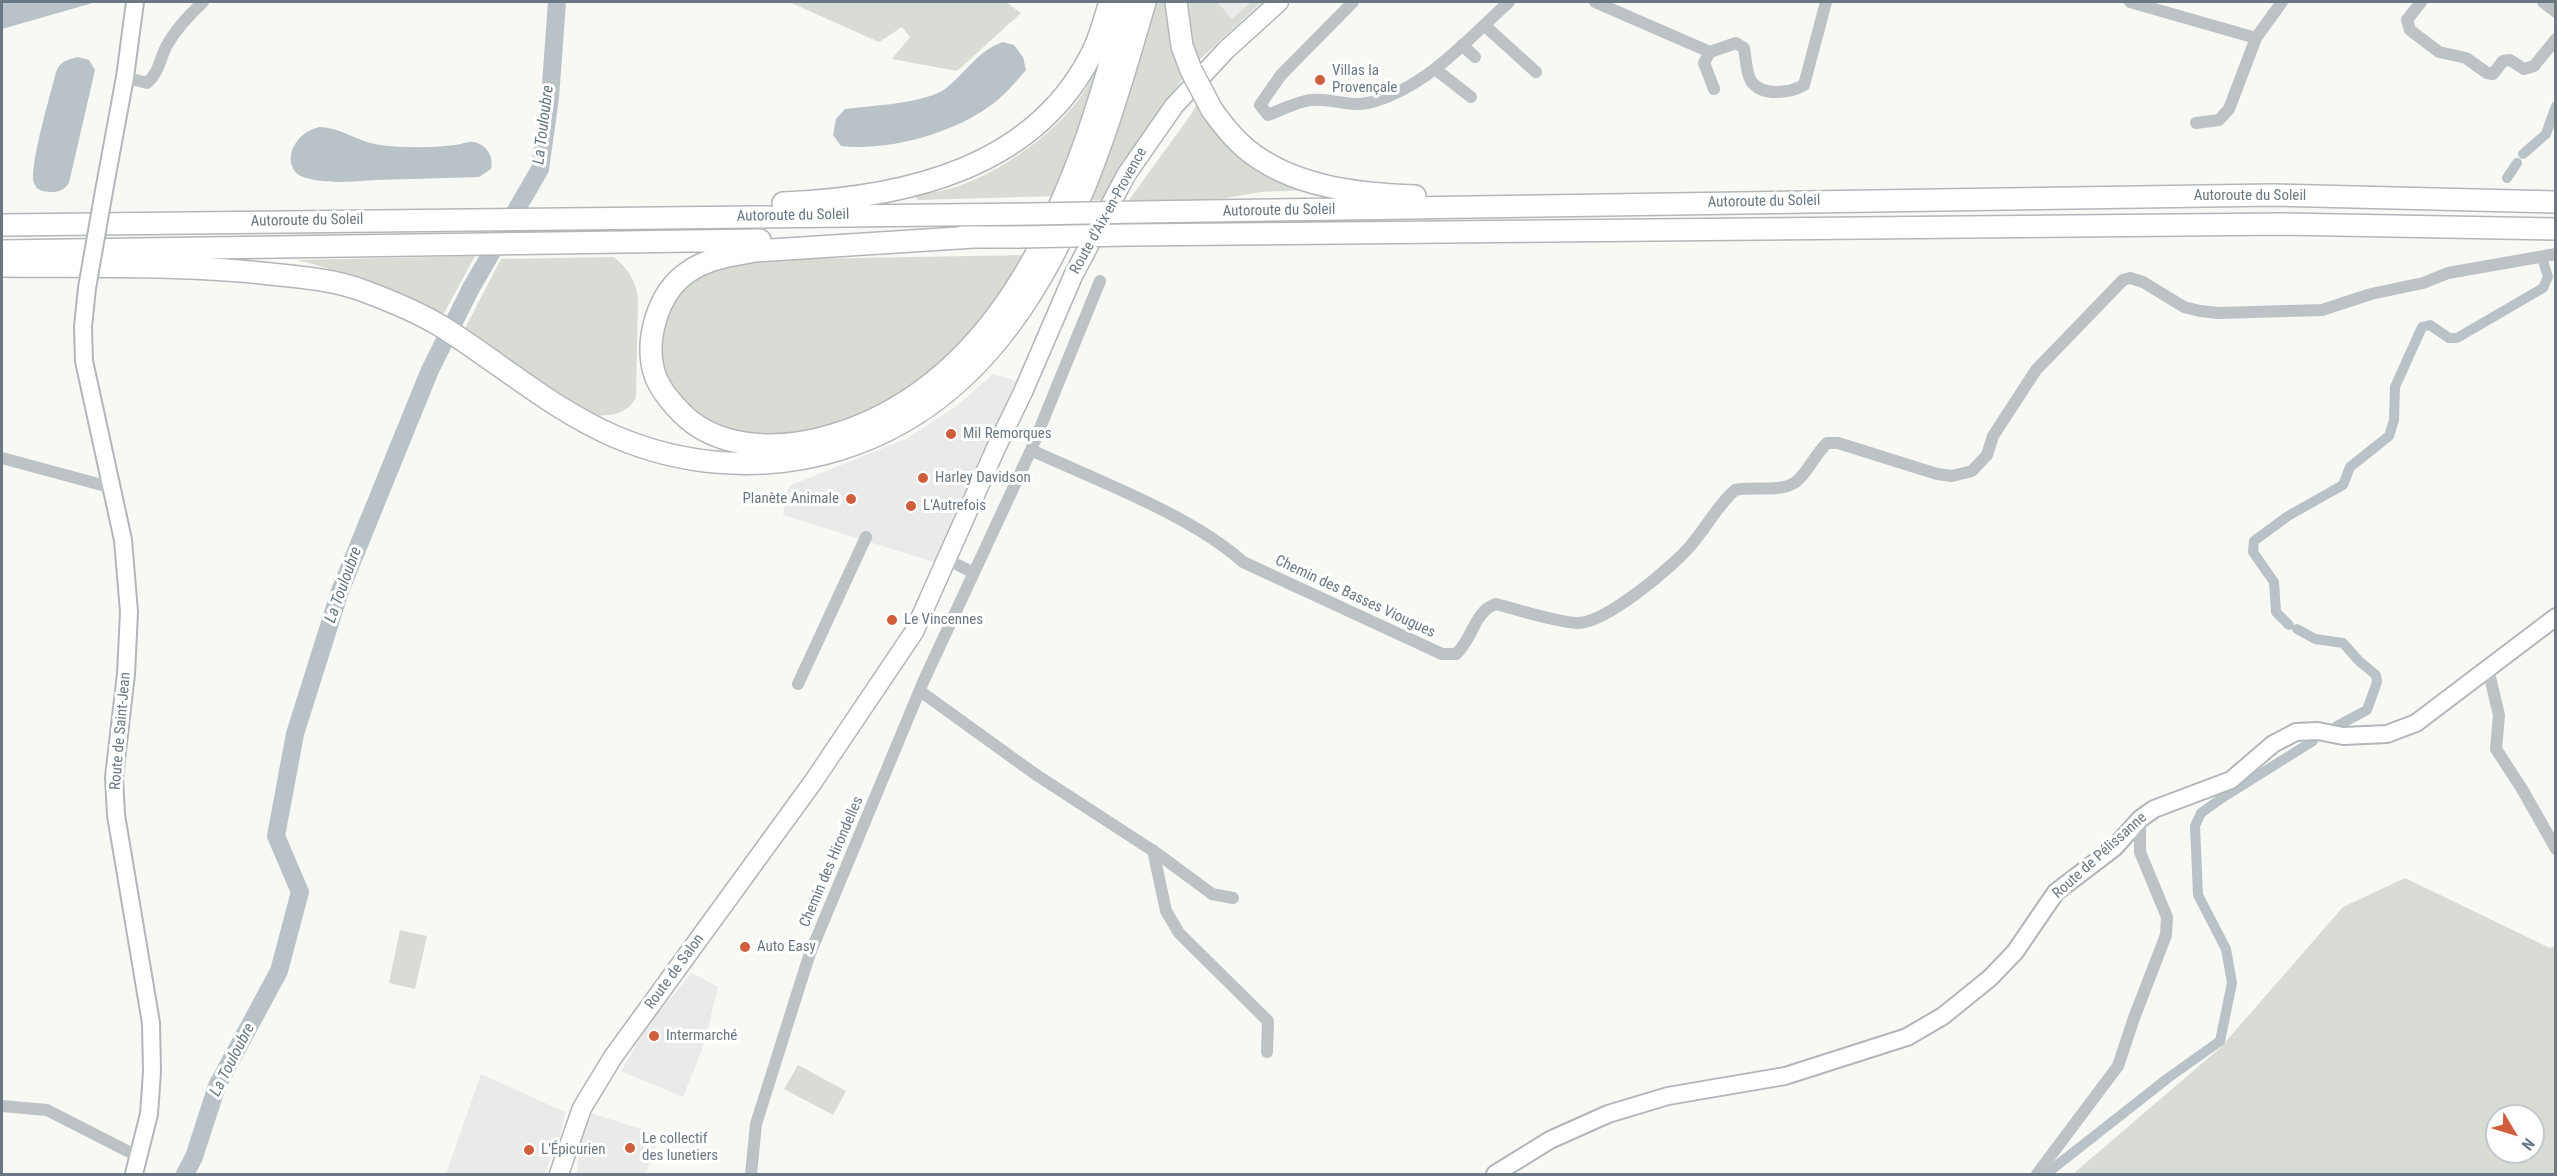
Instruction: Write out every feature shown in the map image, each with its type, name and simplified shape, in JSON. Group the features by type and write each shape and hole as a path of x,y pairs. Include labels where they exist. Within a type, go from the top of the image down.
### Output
{"highway":[{"path":"531,219 591,209 801,202 869,195 929,183 952,175 1002,150 1028,130 1057,102 1077,77 1094,49 1110,2"},
{"path":"974,237 755,251 721,256 688,272 665,296 655,324 652,348 656,377 676,407 699,427 724,438 749,444 785,445 819,440 843,432 880,416 933,382 980,336 1005,304 1035,257 1068,191 1088,138 1106,84 1127,2"},
{"path":"2,266 225,269 328,281 362,290 441,326 559,406 615,437 674,457 731,464 798,460 851,447 924,409 966,374 998,340 1042,276 1083,193 1102,145 1145,2"},
{"path":"1176,2 1182,46 1191,70 1212,110 1228,133 1246,150 1275,168 1342,190 1412,196 1636,204"},
{"name":"Autoroute du Soleil","path":"2,225 1033,214 2273,195 2556,202"},
{"name":"Autoroute du Soleil","path":"2,251 521,242 2271,224 2556,229"}],"main road":[{"name":"Route d'Aix-en-Provence","path":"813,782 849,732 924,614 1073,276 1126,175 1174,106 1226,50 1279,2"},
{"name":"Route d'Aix-en-Provence","path":"849,732 886,690 914,653 966,569 1023,392"},
{"name":"Route de Salon","path":"559,1174 582,1108 614,1057 813,782"}],"street":[{"path":"125,77 147,82 152,79 167,45 189,15 203,2"},
{"path":"1353,2 1281,75 1260,105 1268,115 1311,100 1352,105 1370,102 1396,93 1435,69 1509,2"},
{"path":"1595,2 1710,52"},
{"path":"1714,89 1704,63 1710,52 1736,43 1744,48 1750,80 1761,90 1792,91 1804,85 1826,2"},
{"path":"2130,2 2256,38"},
{"path":"2196,123 2219,120 2229,110 2256,38 2282,2"},
{"path":"2421,2 2407,20 2410,30 2439,52 2466,58 2487,73 2493,74 2503,62 2510,60 2524,69 2534,66 2556,39"},
{"path":"2542,2 2556,12"},
{"name":"Route de Saint-Jean","path":"134,1174 149,1114 152,1072 151,1023 116,815 114,777 126,674 129,612 123,540 84,361 83,327 87,288 125,77 135,6"},
{"path":"1484,25 1536,72"},
{"path":"1462,45 1475,57"},
{"path":"1435,69 1471,97"},
{"name":"Chemin des Basses Viougues","path":"1031,450 1160,510 1227,547 1244,562 1442,654 1456,654 1466,646 1482,612 1496,604 1575,623 1590,622 1623,603 1651,580 1673,566 1735,490 1780,488 1793,484 1799,480 1818,452 1827,444 1838,443 1937,474 1952,476 1972,471 1987,455 1993,436 2036,370 2123,280 2137,279 2184,307 2200,311 2219,313 2322,310 2371,294 2423,283 2466,269 2556,254"},
{"name":"Chemin des Hirondelles","path":"752,1174 756,1124 809,956 920,691 966,569 1031,450 1100,281"},
{"path":"2,458 113,488"},
{"path":"798,684 866,537"},
{"name":"Route de Pélissanne","path":"1495,1174 1550,1140 1608,1114 1668,1096 1785,1076 1907,1037 1943,1016 1990,978 2015,952 2056,892 2114,849 2140,819 2154,809 2231,780 2273,744 2296,732 2318,730 2343,736 2387,735 2416,723 2556,616"},
{"path":"2488,669 2499,715 2496,749 2556,849"},
{"path":"920,691 1035,774 1153,850 1212,894 1233,898"},
{"path":"2037,1174 2118,1066 2166,935 2167,917 2140,852 2140,819"},
{"path":"1153,850 1166,911 1179,933 1268,1020 1267,1052"},
{"path":"2,1106 47,1110 139,1157"}],"shaded area":[{"path":"2,2 96,2 2,29"},
{"path":"789,2 1006,2 1021,13 957,71 892,59 910,37 902,27 879,42"},
{"path":"1154,2 1168,2 1184,77 1140,138 1102,200 1091,200 1129,92"},
{"path":"1180,2 1217,2 1232,19 1251,2 1261,2 1193,66"},
{"path":"1196,2 1265,2 1225,37"},
{"path":"1003,42 1014,45 1023,57 1026,70 1001,97 967,120 926,137 881,146 841,146 833,135 836,119 845,109 897,103 936,94 952,83 986,51"},
{"path":"1106,53 1057,196 918,200 914,196 953,188 988,173 1019,155 1046,134 1075,104"},
{"path":"78,57 89,60 95,70 69,183 58,191 42,191 36,187 33,174 41,129 56,72 62,63"},
{"path":"1197,103 1213,125 1305,190 1261,192 1214,200 1129,200"},
{"path":"319,127 334,129 372,143 389,146 436,147 469,142 478,143 488,152 491,169 479,177 340,182 303,177 295,172 291,164 291,155 301,136"},
{"path":"1029,255 1001,296 953,353 899,395 858,418 808,433 762,437 721,429 693,412 670,384 663,365 660,345 670,303 685,285 701,273 739,260"},
{"path":"475,256 442,317 371,284 297,260"},
{"path":"614,257 630,276 638,299 636,398 624,410 614,414 596,416 463,332 501,259"},
{"path":"993,374 1016,381 940,564 783,515 789,486 906,439 957,406"},
{"path":"2405,878 2550,948 2555,946 2555,1174 2073,1174 2221,1047 2343,907"},
{"path":"400,930 427,936 415,989 389,983"},
{"path":"692,973 718,987 704,1044 683,1097 621,1071 652,1019"},
{"path":"798,1065 846,1091 833,1115 784,1089"},
{"path":"481,1074 565,1112 560,1136 544,1174 446,1174"},
{"path":"587,1112 660,1135 646,1174 577,1174 580,1138"}],"waterway":[{"name":"La Touloubre","path":"185,1174 194,1157 217,1086 279,971 300,892 276,836 295,734 340,591 430,370 471,288 540,169 550,98 557,2"},
{"path":"2523,154 2546,134 2556,106"},
{"path":"2507,178 2517,163"},
{"path":"2289,625 2276,612 2274,582 2253,552 2254,541 2288,516 2343,485 2350,467 2389,436 2394,420 2395,387 2422,327 2430,325 2449,338 2457,338 2543,288 2548,277 2543,261"},
{"path":"2297,629 2315,639 2343,643 2376,675 2377,682 2367,710 2337,726"},
{"path":"2046,1174 2168,1078 2220,1041 2232,983 2226,949 2198,895 2195,826 2201,813 2313,741"}],"place":[{"name":"Villas la Provençale","path":"1320,80"},
{"name":"Mil Remorques","path":"951,434"},
{"name":"Harley Davidson","path":"923,478"},
{"name":"Planète Animale","path":"851,499"},
{"name":"L'Autrefois","path":"911,506"},
{"name":"Le Vincennes","path":"892,620"},
{"name":"Auto Easy","path":"745,947"},
{"name":"Intermarché","path":"654,1036"},
{"name":"Le collectif des lunetiers","path":"630,1148"},
{"name":"L'Épicurien","path":"529,1150"}]}
